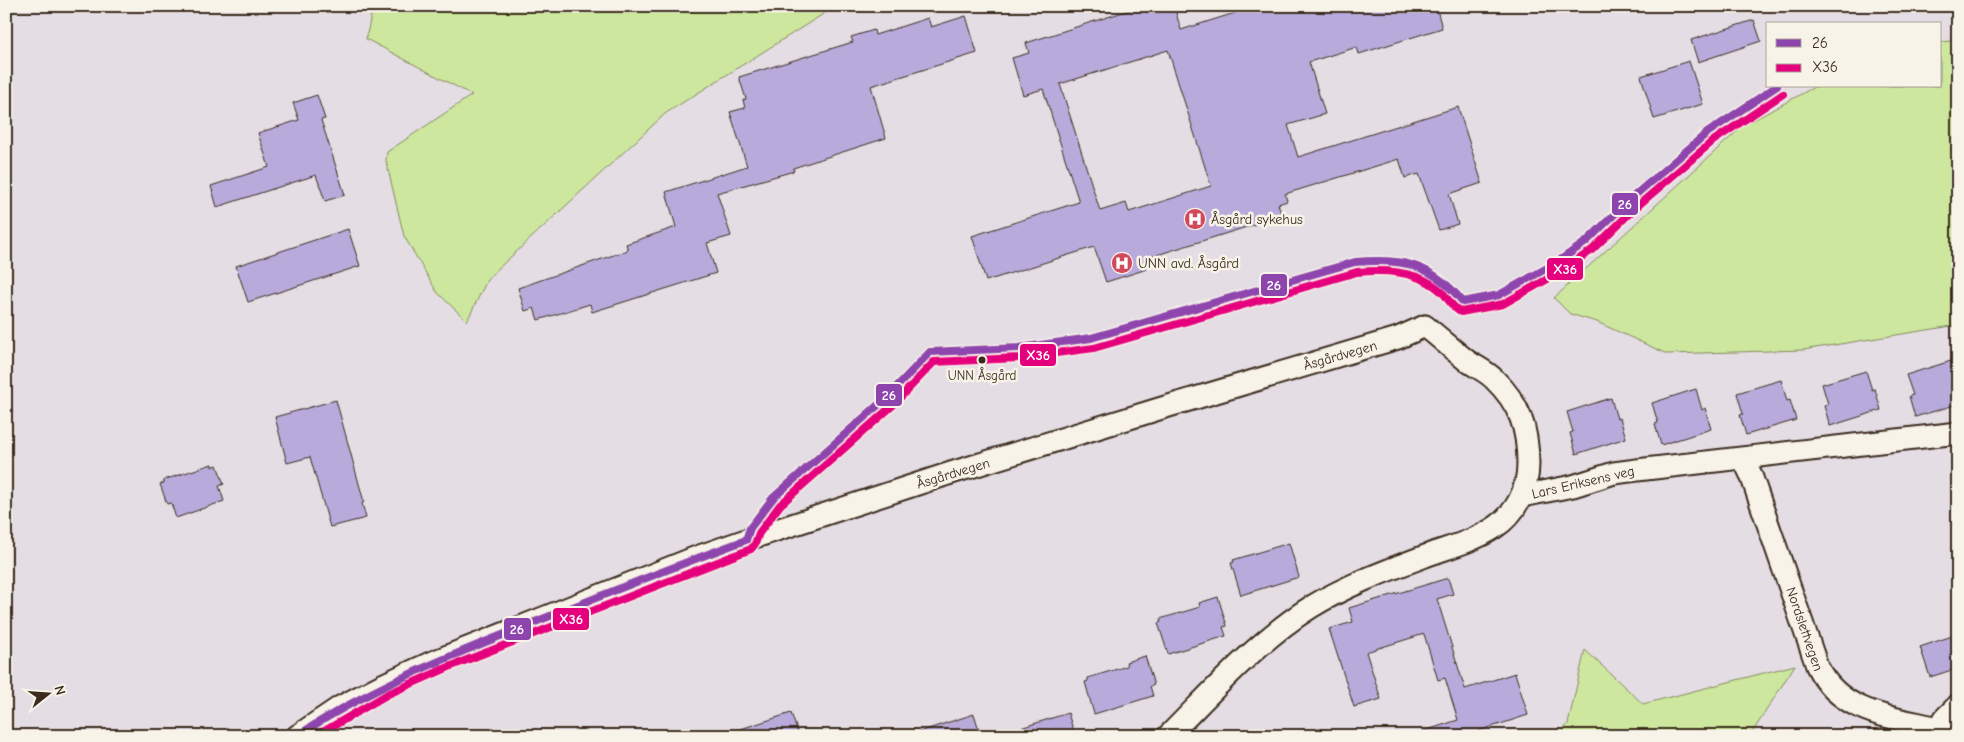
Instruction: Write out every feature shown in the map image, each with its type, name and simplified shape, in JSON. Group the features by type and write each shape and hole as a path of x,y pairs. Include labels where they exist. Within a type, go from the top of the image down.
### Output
{"street":[{"name":"Åsgårdvegen","path":"297,736 340,707 430,663 700,556 905,488 1162,408 1398,338 1425,326 1494,379 1514,402 1524,425 1528,442 1528,476 1522,496"},
{"name":"Lars Eriksens veg","path":"1168,736 1268,639 1312,606 1373,577 1479,536 1496,527 1514,509 1522,496 1573,486 1614,473 1958,433"},
{"name":"Nordslettvegen","path":"1743,458 1751,475 1815,660 1828,685 1844,699 1866,710 1936,732 1958,705"}],"green space":[{"path":"373,6 842,6 828,11 666,113 488,278 467,321 437,292 404,236 386,161 387,152 472,95 366,39"},
{"path":"1958,39 1958,325 1803,350 1667,354 1597,322 1570,314 1554,298 1743,126 1812,88 1942,88 1942,43"},
{"path":"1585,650 1643,704 1795,665 1750,736 1558,736 1568,724"},
{"path":"1958,717 1958,736 1941,736"}],"building":[{"path":"1142,6 1174,6 1181,30 1257,6 1436,6 1442,28 1359,54 1357,47 1309,62 1325,114 1288,125 1298,157 1458,107 1482,183 1449,194 1458,224 1439,230 1419,174 1405,178 1399,159 1285,194 1287,201 1278,204 1282,216 1144,259 1147,269 1106,282 1094,247 986,281 972,236 1079,202 1043,89 1023,95 1012,58 1029,53 1026,43","holes":["1168,50 1211,186 1129,212 1126,203 1100,211 1060,84"]},
{"path":"966,16 977,53 871,86 886,138 793,168 794,171 717,193 731,236 707,243 716,273 592,312 590,304 538,320 534,308 525,311 518,288 628,250 626,244 676,227 666,192 747,166 730,112 745,108 743,100 746,99 739,77 853,42 851,37 874,30 875,35 928,18 931,27"},
{"path":"1754,20 1761,41 1698,62 1691,40"},
{"path":"1689,61 1703,104 1654,119 1641,76"},
{"path":"317,95 325,119 321,120 345,195 325,201 316,175 217,207 211,186 269,167 258,133 299,120 293,103"},
{"path":"348,229 360,266 248,302 236,266"},
{"path":"1951,361 1958,385 1958,404 1915,417 1909,396 1913,395 1906,375"},
{"path":"1866,371 1872,390 1875,389 1881,410 1830,426 1824,406 1828,404 1822,384"},
{"path":"1781,380 1787,401 1790,400 1796,420 1746,435 1740,415 1743,414 1737,393"},
{"path":"1696,389 1702,410 1705,408 1711,429 1661,445 1655,424 1658,423 1652,403"},
{"path":"1611,398 1617,419 1620,418 1626,438 1576,454 1570,433 1573,432 1567,412"},
{"path":"336,400 364,502 362,503 366,518 330,527 310,457 287,463 275,417"},
{"path":"212,464 212,467 217,465 224,484 219,486 224,501 176,518 171,503 167,504 160,484 164,483 164,480"},
{"path":"1289,543 1299,577 1241,595 1231,563 1234,562 1233,560"},
{"path":"1448,578 1453,594 1437,599 1465,689 1515,673 1528,715 1479,731 1480,736 1422,736 1421,732 1458,720 1445,678 1438,680 1424,634 1366,652 1381,699 1354,707 1329,629 1353,622 1349,608"},
{"path":"1218,597 1227,626 1223,627 1226,636 1168,654 1158,623 1161,622 1160,619 1200,607 1199,603"},
{"path":"1958,634 1958,668 1930,677 1920,647"},
{"path":"1145,656 1154,685 1150,686 1153,696 1094,714 1085,682 1088,681 1088,678 1127,666 1126,662"},
{"path":"791,713 799,736 732,736 731,732"},
{"path":"1068,713 1075,736 1012,736 1011,731"},
{"path":"974,714 981,736 920,736 919,732"}],"transit line":[{"name":"26","path":"1463,302 1499,295 1556,263 1586,242 1627,202 1707,133 1774,88"},
{"name":"X36","path":"316,736 388,694 449,667 751,549 759,533 780,505 892,406 934,362 1019,358 1094,348 1357,272 1391,271 1424,280 1442,292 1453,306 1461,312 1503,304 1562,271 1592,250 1634,209 1713,141 1783,94"},
{"name":"26","path":"746,540 750,528 773,498 885,399 930,352 1019,348 1091,338 1355,262 1388,261 1415,266 1440,279 1463,302"},
{"name":"26","path":"297,736 356,701 446,658 746,540"}],"place":[{"name":"Åsgård sykehus","path":"1195,219"},
{"name":"UNN avd. Åsgård","path":"1122,263"},
{"name":"UNN Åsgård","path":"982,360"}]}
